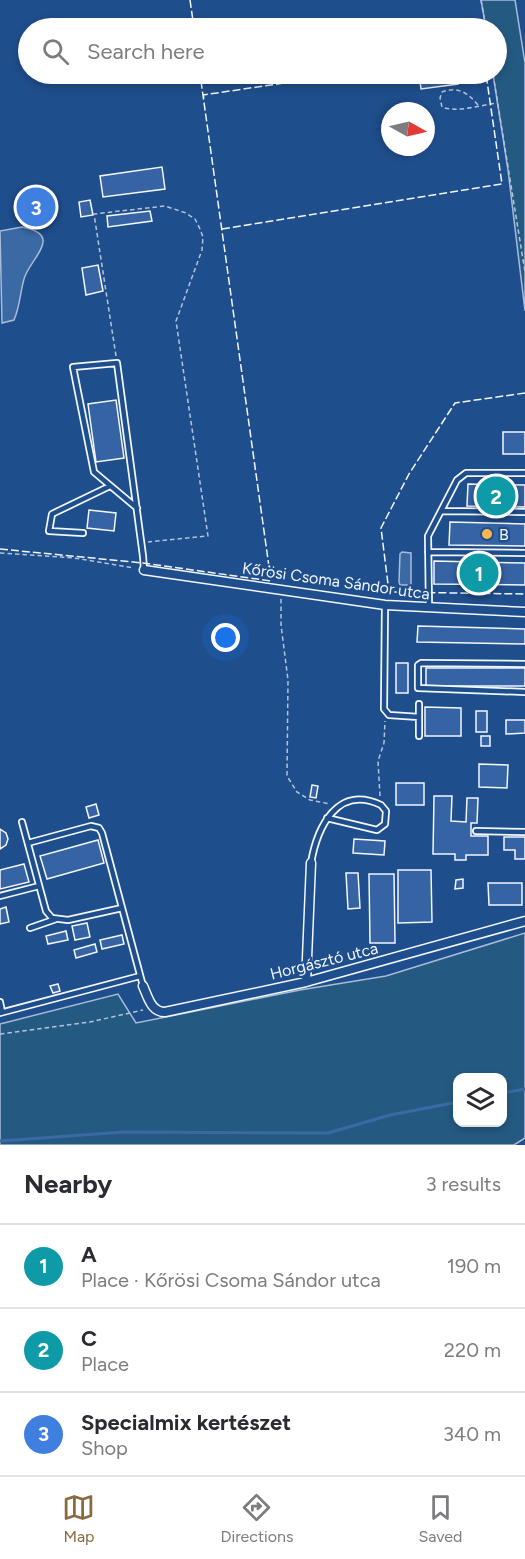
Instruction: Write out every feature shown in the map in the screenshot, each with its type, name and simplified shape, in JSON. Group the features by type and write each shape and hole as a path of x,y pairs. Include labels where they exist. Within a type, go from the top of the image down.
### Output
{"street":[{"name":"Kőrösi Csoma Sándor utca","path":"144,570 385,605 525,612"},
{"path":"306,982 311,863"},
{"name":"Horgásztó utca","path":"153,1008 158,1012 165,1012 306,982 525,921"},
{"path":"143,986 153,1008"}],"lane":[{"path":"137,508 94,472 73,367 117,363 142,543 144,570"},
{"path":"429,609 428,536 457,480 466,473 525,473"},
{"path":"83,533 49,531 52,514 110,486"},
{"path":"441,511 525,512"},
{"path":"428,552 525,553"},
{"path":"385,605 385,711 398,716 419,717"},
{"path":"525,664 421,663 418,665 418,688 525,692"},
{"path":"418,736 419,704"},
{"path":"311,863 316,839 327,818 338,806 360,800 381,805 386,811 387,821 377,830 327,818"},
{"path":"22,822 46,910 56,919"},
{"path":"28,843 91,826 99,828 143,986"},
{"path":"476,831 525,831"},
{"path":"0,896 39,886"},
{"path":"30,928 56,919 68,920 122,908"},
{"path":"0,1002 1,1013 140,976"}],"path":[{"path":"481,0 484,18"},
{"path":"495,84 525,272"},
{"path":"478,105 470,95 457,89 442,92 440,98 442,107 448,109 478,105 498,102"},
{"path":"117,363 94,214 155,205 177,209 195,219 203,237 201,250 176,321 208,536 142,543"},
{"path":"0,553 74,558 144,570"},
{"path":"282,589 281,625 288,680 288,776 297,792 310,800 338,806"},
{"path":"381,805 378,761 384,743 385,711"},
{"path":"0,1034 90,1022 153,1008"}],"shaded area":[{"path":"481,0 515,0 525,63 525,311 508,170 495,84 507,84 507,18 484,18"},
{"path":"22,227 35,231 43,241 24,279 14,320 2,323 0,231"},
{"path":"402,552 411,553 411,585 400,585 399,582"},
{"path":"525,933 525,1138 514,1145 0,1145 0,1024 118,994 136,1023 300,990 386,976"}],"building":[{"path":"420,84 458,84 421,89"},
{"path":"162,167 165,189 103,197 100,176"},
{"path":"90,200 93,215 81,217 79,202"},
{"path":"150,211 152,221 108,227 107,216"},
{"path":"98,265 103,291 86,295 82,268"},
{"path":"116,400 124,458 96,462 88,404"},
{"path":"503,432 525,432 525,454 503,454"},
{"path":"468,484 525,485 525,507 467,506"},
{"path":"89,510 116,513 114,531 87,528"},
{"name":"B","path":"450,522 525,524 525,546 449,545"},
{"path":"434,561 525,563 525,585 434,584"},
{"path":"418,626 525,629 525,644 417,642"},
{"path":"396,663 408,663 408,693 396,693"},
{"path":"426,668 525,668 525,686 426,686"},
{"path":"425,707 461,708 461,736 425,736"},
{"path":"476,711 487,711 487,732 476,732"},
{"path":"506,720 525,720 525,733 506,734"},
{"path":"481,736 490,736 490,746 481,746"},
{"path":"479,764 508,765 507,788 479,787"},
{"path":"396,783 424,783 424,805 396,805"},
{"path":"312,785 318,786 316,798 310,797"},
{"path":"434,796 452,796 451,821 466,822 467,798 478,798 477,823 471,823 471,836 488,836 488,855 466,855 466,860 455,860 455,854 433,854"},
{"path":"96,804 99,815 89,818 86,807"},
{"path":"0,829 6,833 8,839 6,845 0,849"},
{"path":"504,837 525,837 525,859 515,859 515,850 504,850"},
{"path":"354,839 385,841 384,855 353,853"},
{"path":"98,840 104,863 47,879 40,856"},
{"path":"24,864 29,882 0,889 0,870"},
{"path":"398,870 431,870 432,922 398,923"},
{"path":"346,873 358,873 360,908 348,909"},
{"path":"369,874 394,874 395,943 370,943"},
{"path":"463,879 463,888 455,889 456,880"},
{"path":"488,883 522,883 522,905 489,905"},
{"path":"6,907 9,922 0,924 0,909"},
{"path":"87,923 90,937 75,940 72,926"},
{"path":"66,931 68,940 48,944 46,936"},
{"path":"122,935 124,944 102,949 100,940"},
{"path":"95,944 97,952 76,958 74,950"},
{"path":"58,984 60,991 53,993 50,986"}],"waterway":[{"path":"507,1092 525,1089"},
{"path":"0,1141 124,1132 328,1133 390,1115 453,1103"}],"fence":[{"path":"190,0 193,18"},
{"path":"0,549 143,563 271,581 201,84"},
{"path":"204,98 203,95 277,84"},
{"path":"222,229 502,184 487,84"},
{"path":"525,393 455,403 409,474 381,528 389,592 525,594"}],"place":[{"name":"Specialmix kertészet","path":"36,207"},
{"name":"C","path":"496,496"},
{"name":"B","path":"487,534"},
{"name":"A","path":"479,573"}]}
